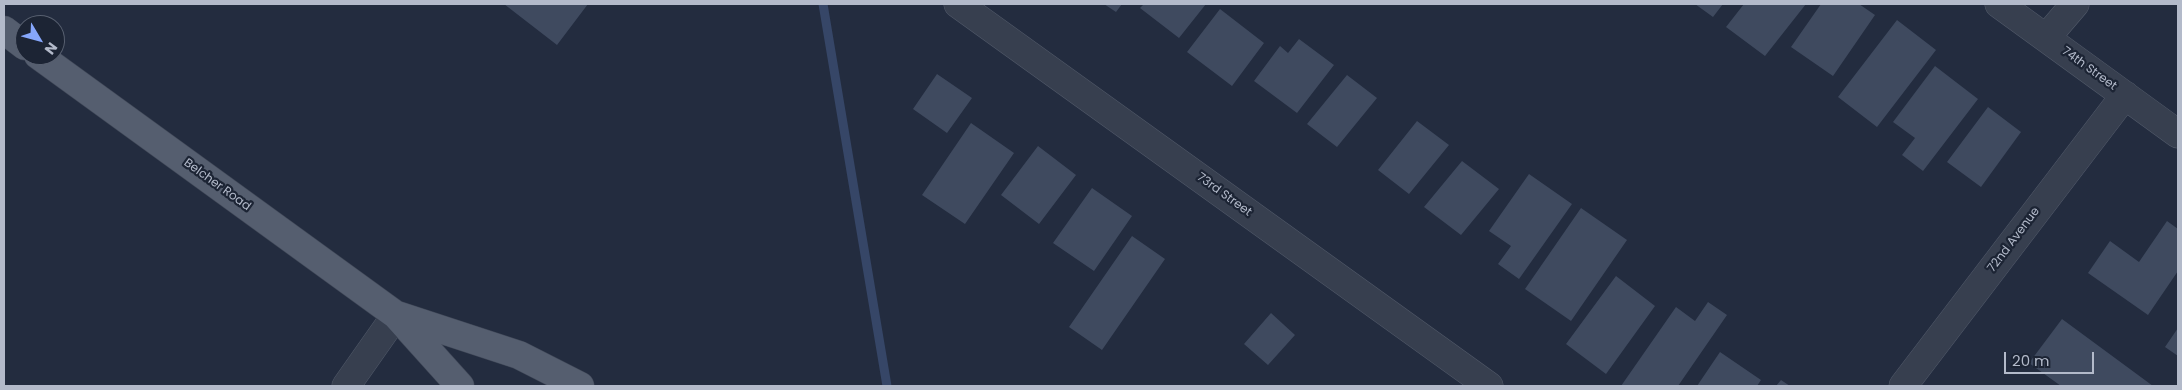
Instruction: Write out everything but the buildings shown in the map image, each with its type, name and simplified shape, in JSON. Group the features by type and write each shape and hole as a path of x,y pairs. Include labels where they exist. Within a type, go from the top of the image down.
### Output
{"main road":[{"path":"4,30 15,38"},
{"name":"Belcher Road","path":"52,65 396,315 460,386"},
{"name":"Belcher Road","path":"396,315 518,354 580,386"}],"street":[{"name":"73rd Street","path":"958,4 1489,386"},
{"name":"74th Street","path":"1999,4 2178,134"},
{"path":"2046,38 2075,4"},
{"name":"72nd Avenue","path":"1903,386 2125,95"},
{"path":"346,386 396,315"}],"waterway":[{"path":"823,4 887,386"}]}
